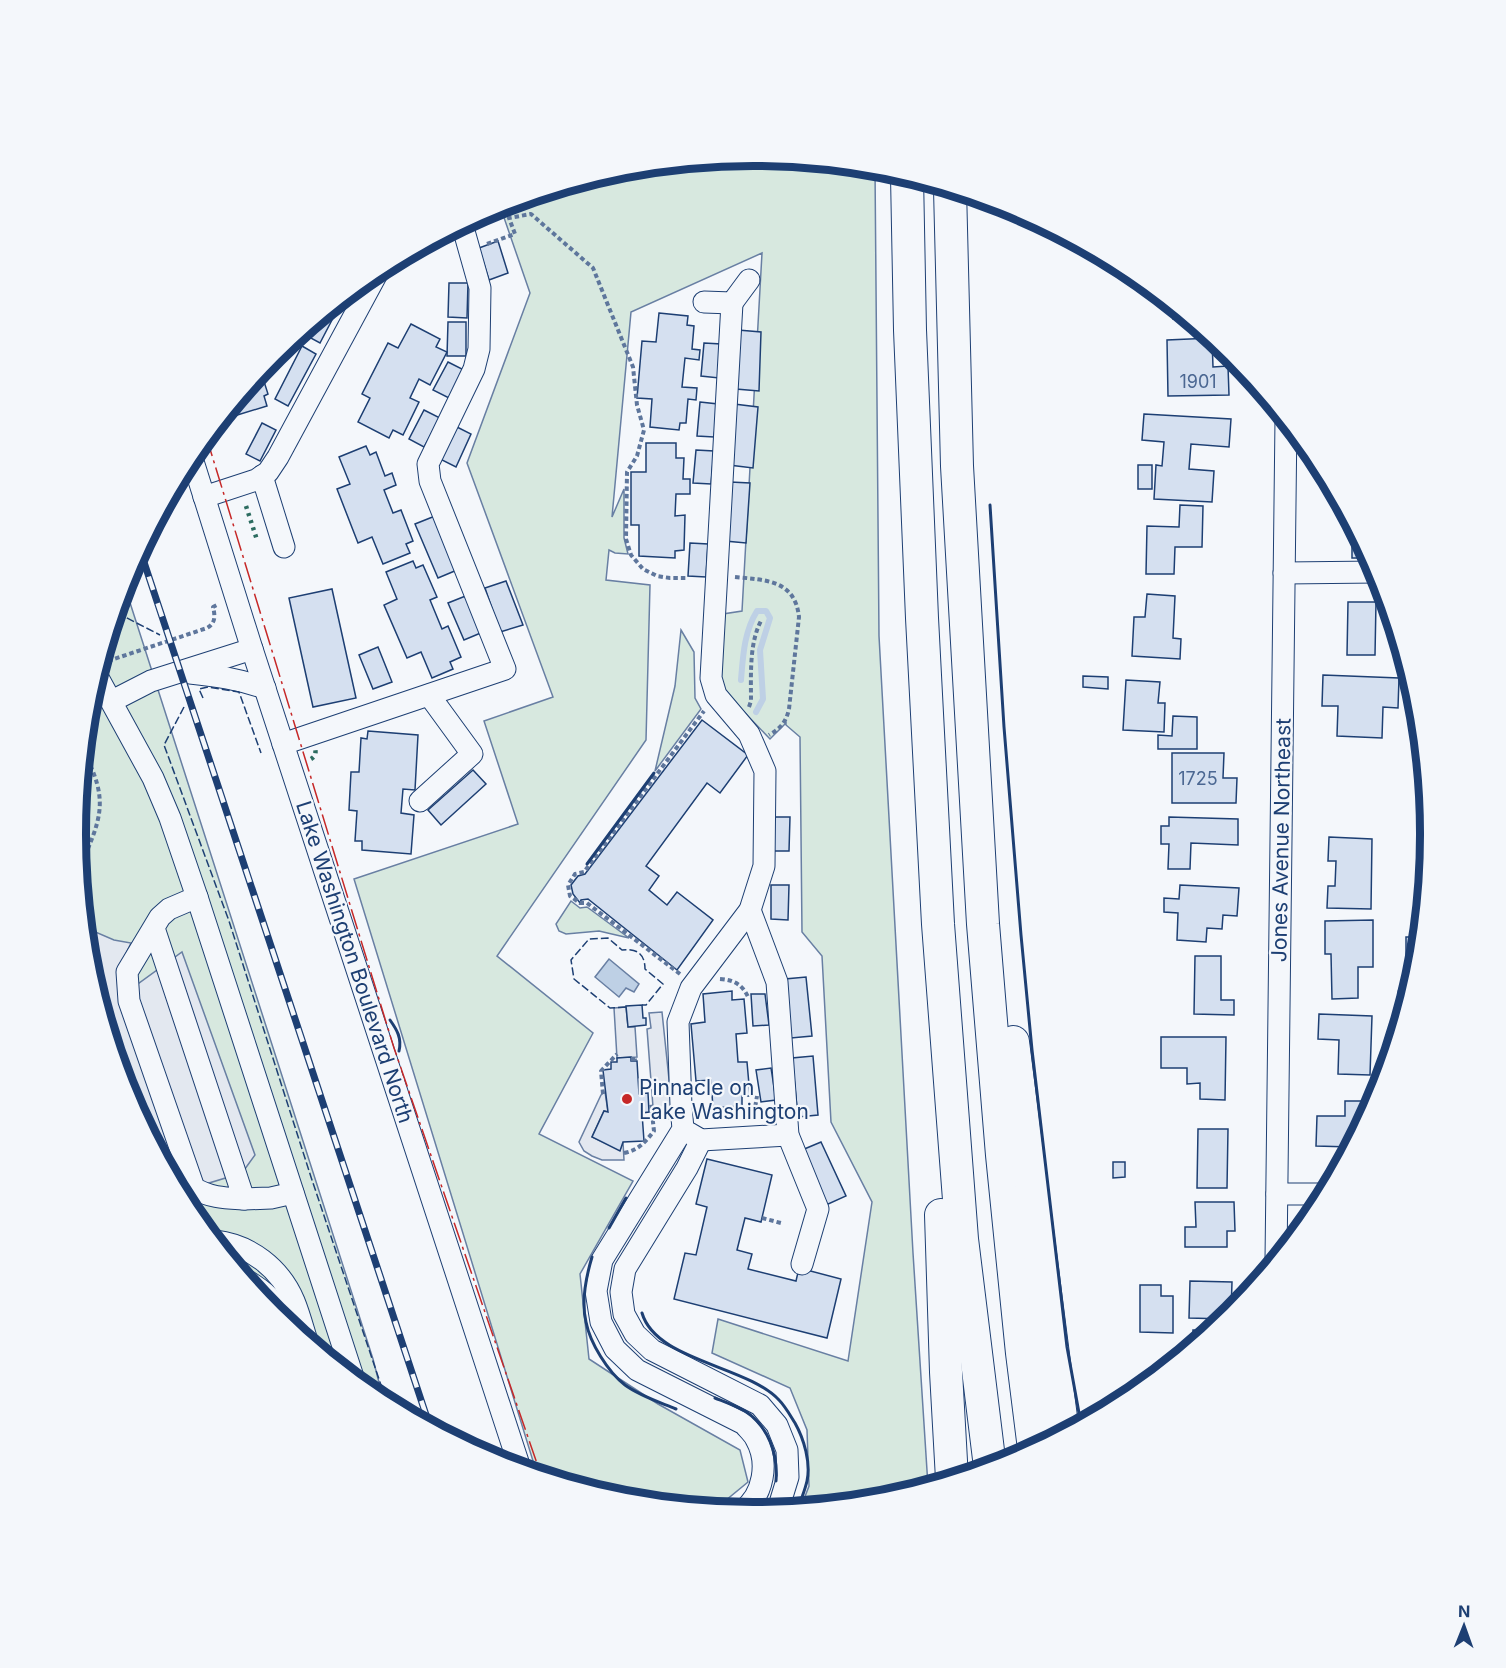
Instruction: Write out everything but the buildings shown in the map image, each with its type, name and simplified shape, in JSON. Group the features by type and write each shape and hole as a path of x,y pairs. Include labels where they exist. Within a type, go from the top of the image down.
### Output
{"highway":[{"path":"907,185 910,330 922,618 938,924 962,1239 989,1458"},
{"path":"950,196 957,466 983,924 1002,1155 1033,1440"},
{"path":"971,711 1062,1426"},
{"path":"938,924 940,1199 952,1471"}],"street":[{"path":"283,744 506,669 430,481 428,464 474,369 478,349 480,288 464,232"},
{"path":"749,280 732,303 711,678 716,695 749,734 765,771 764,866 750,910 691,988 678,1022 681,1106 692,1135 687,1168 625,1269 621,1292 624,1314 635,1334 652,1350 760,1405 777,1425 787,1450 788,1477 781,1501"},
{"path":"204,496 256,480 268,472 369,288"},
{"path":"704,302 732,303"},
{"name":"Jones Avenue Northeast","path":"1276,1248 1286,432"},
{"name":"Lake Washington Boulevard North","path":"195,468 252,649 517,1458"},
{"path":"262,476 284,547"},
{"path":"1284,573 1367,572"},
{"path":"112,701 151,681 252,649"},
{"path":"180,672 223,676 265,688"},
{"path":"104,680 112,701 153,778 170,818 349,1366"},
{"path":"420,801 472,754 429,695"},
{"path":"197,897 169,909 160,917 127,972 129,1001 194,1188 217,1198 271,1198 293,1193"},
{"path":"750,910 777,982 788,1135 818,1209 802,1264"},
{"path":"154,928 244,1199"},
{"path":"692,1135 788,1135"},
{"path":"692,1135 602,1260 596,1291 601,1322 615,1349 638,1370 744,1424 756,1438 762,1455 763,1474 758,1492 751,1502"},
{"path":"1277,1194 1315,1194"},
{"path":"226,1243 251,1252 271,1267 283,1280 294,1300 302,1326"}],"path":[{"path":"498,240 515,234 509,218 531,214 593,268 633,367 644,430 637,456 627,472 626,539 631,555 643,569 657,576 686,578"},
{"path":"717,576 775,582 793,596 798,606 799,617 786,720 779,729 753,744"},
{"path":"107,666 212,626 215,617 213,607 217,605"},
{"path":"739,722 748,711 751,701 752,652 756,630 762,619"},
{"path":"680,974 587,903 580,903 570,896 568,885 576,874 584,872 706,708"},
{"path":"86,852 100,815 100,794 89,763"},
{"path":"710,978 738,983 749,999"},
{"path":"603,1094 601,1071 617,1054"},
{"path":"754,1114 757,1096"},
{"path":"624,1153 643,1145 654,1131 651,1104 649,1104"},
{"path":"762,1218 781,1223"}],"shaded area":[{"path":"753,166 797,168 875,178 879,636 928,1479 883,1489 804,1499 809,1486 807,1430 790,1388 712,1353 718,1319 848,1361 872,1202 831,1122 822,956 802,932 800,737 786,723 770,739 722,689 719,675 723,614 742,611 762,253 631,312 612,517 624,489 624,538 628,554 609,550 606,580 650,585 646,740 497,956 593,1033 539,1134 633,1181 580,1274 589,1359 658,1404 740,1450 748,1482 725,1501 709,1500 623,1489 534,1465 354,879 518,824 484,721 553,697 467,463 530,293 503,215 538,202 623,179 709,168"},
{"path":"129,599 380,1388 313,1336 281,1306 223,1240 175,1168 154,1129 121,1049 108,1007 91,921 86,834 87,790 98,704 108,661"},
{"path":"681,630 694,652 695,698 701,709 655,771 675,686"},
{"path":"571,901 580,908 587,907 629,938 599,931 566,934 559,931 556,924"},
{"path":"91,920 93,931 114,940 131,943 119,968 128,991 182,952 255,1155 242,1173 188,1189 175,1168 154,1129 121,1049 108,1007 98,964"},
{"path":"626,1007 628,1027 635,1027 637,1057 617,1058 614,1008"},
{"path":"662,1012 673,1118 654,1120 647,1029 651,1028 649,1013"},
{"path":"605,1092 608,1112 604,1111 592,1137 620,1150 623,1142 624,1160 602,1160 592,1156 584,1151 579,1142 601,1095"}],"water":[{"path":"609,959 639,984 634,992 626,988 619,997 595,977"}],"waterway":[{"path":"741,680 749,627 757,611 766,611 770,618 760,650 763,699 756,712"}],"railway":[{"path":"144,562 426,1416"}],"hedge":[{"path":"246,506 257,540"},
{"path":"311,759 314,757 315,748"}],"fence":[{"path":"124,612 125,617 160,635"},
{"path":"203,698 199,689 208,687 239,692 261,753"},
{"path":"184,707 164,745 229,921 382,1389"},
{"path":"626,1007 610,1008 574,979 571,960 589,939 608,938 622,950 636,951 642,956 645,969 663,984 646,1005 642,1005"}],"wall":[{"path":"990,505 1004,727 1032,1050 1067,1347 1080,1416"},
{"path":"587,864 654,773"},
{"path":"390,1020 398,1034 399,1051"},
{"path":"609,1228 626,1198"},
{"path":"592,1257 586,1281 584,1306 588,1330 596,1348 612,1373 625,1385 643,1396 676,1409"},
{"path":"642,1313 651,1329 665,1342 683,1352 746,1378 779,1400 795,1423 804,1444 808,1474 801,1500"},
{"path":"715,1398 745,1411 766,1433 773,1451 776,1481"}],"power":[{"path":"209,447 394,1048 538,1466"}],"place":[{"name":"Pinnacle on Lake Washington","path":"627,1099"}]}
